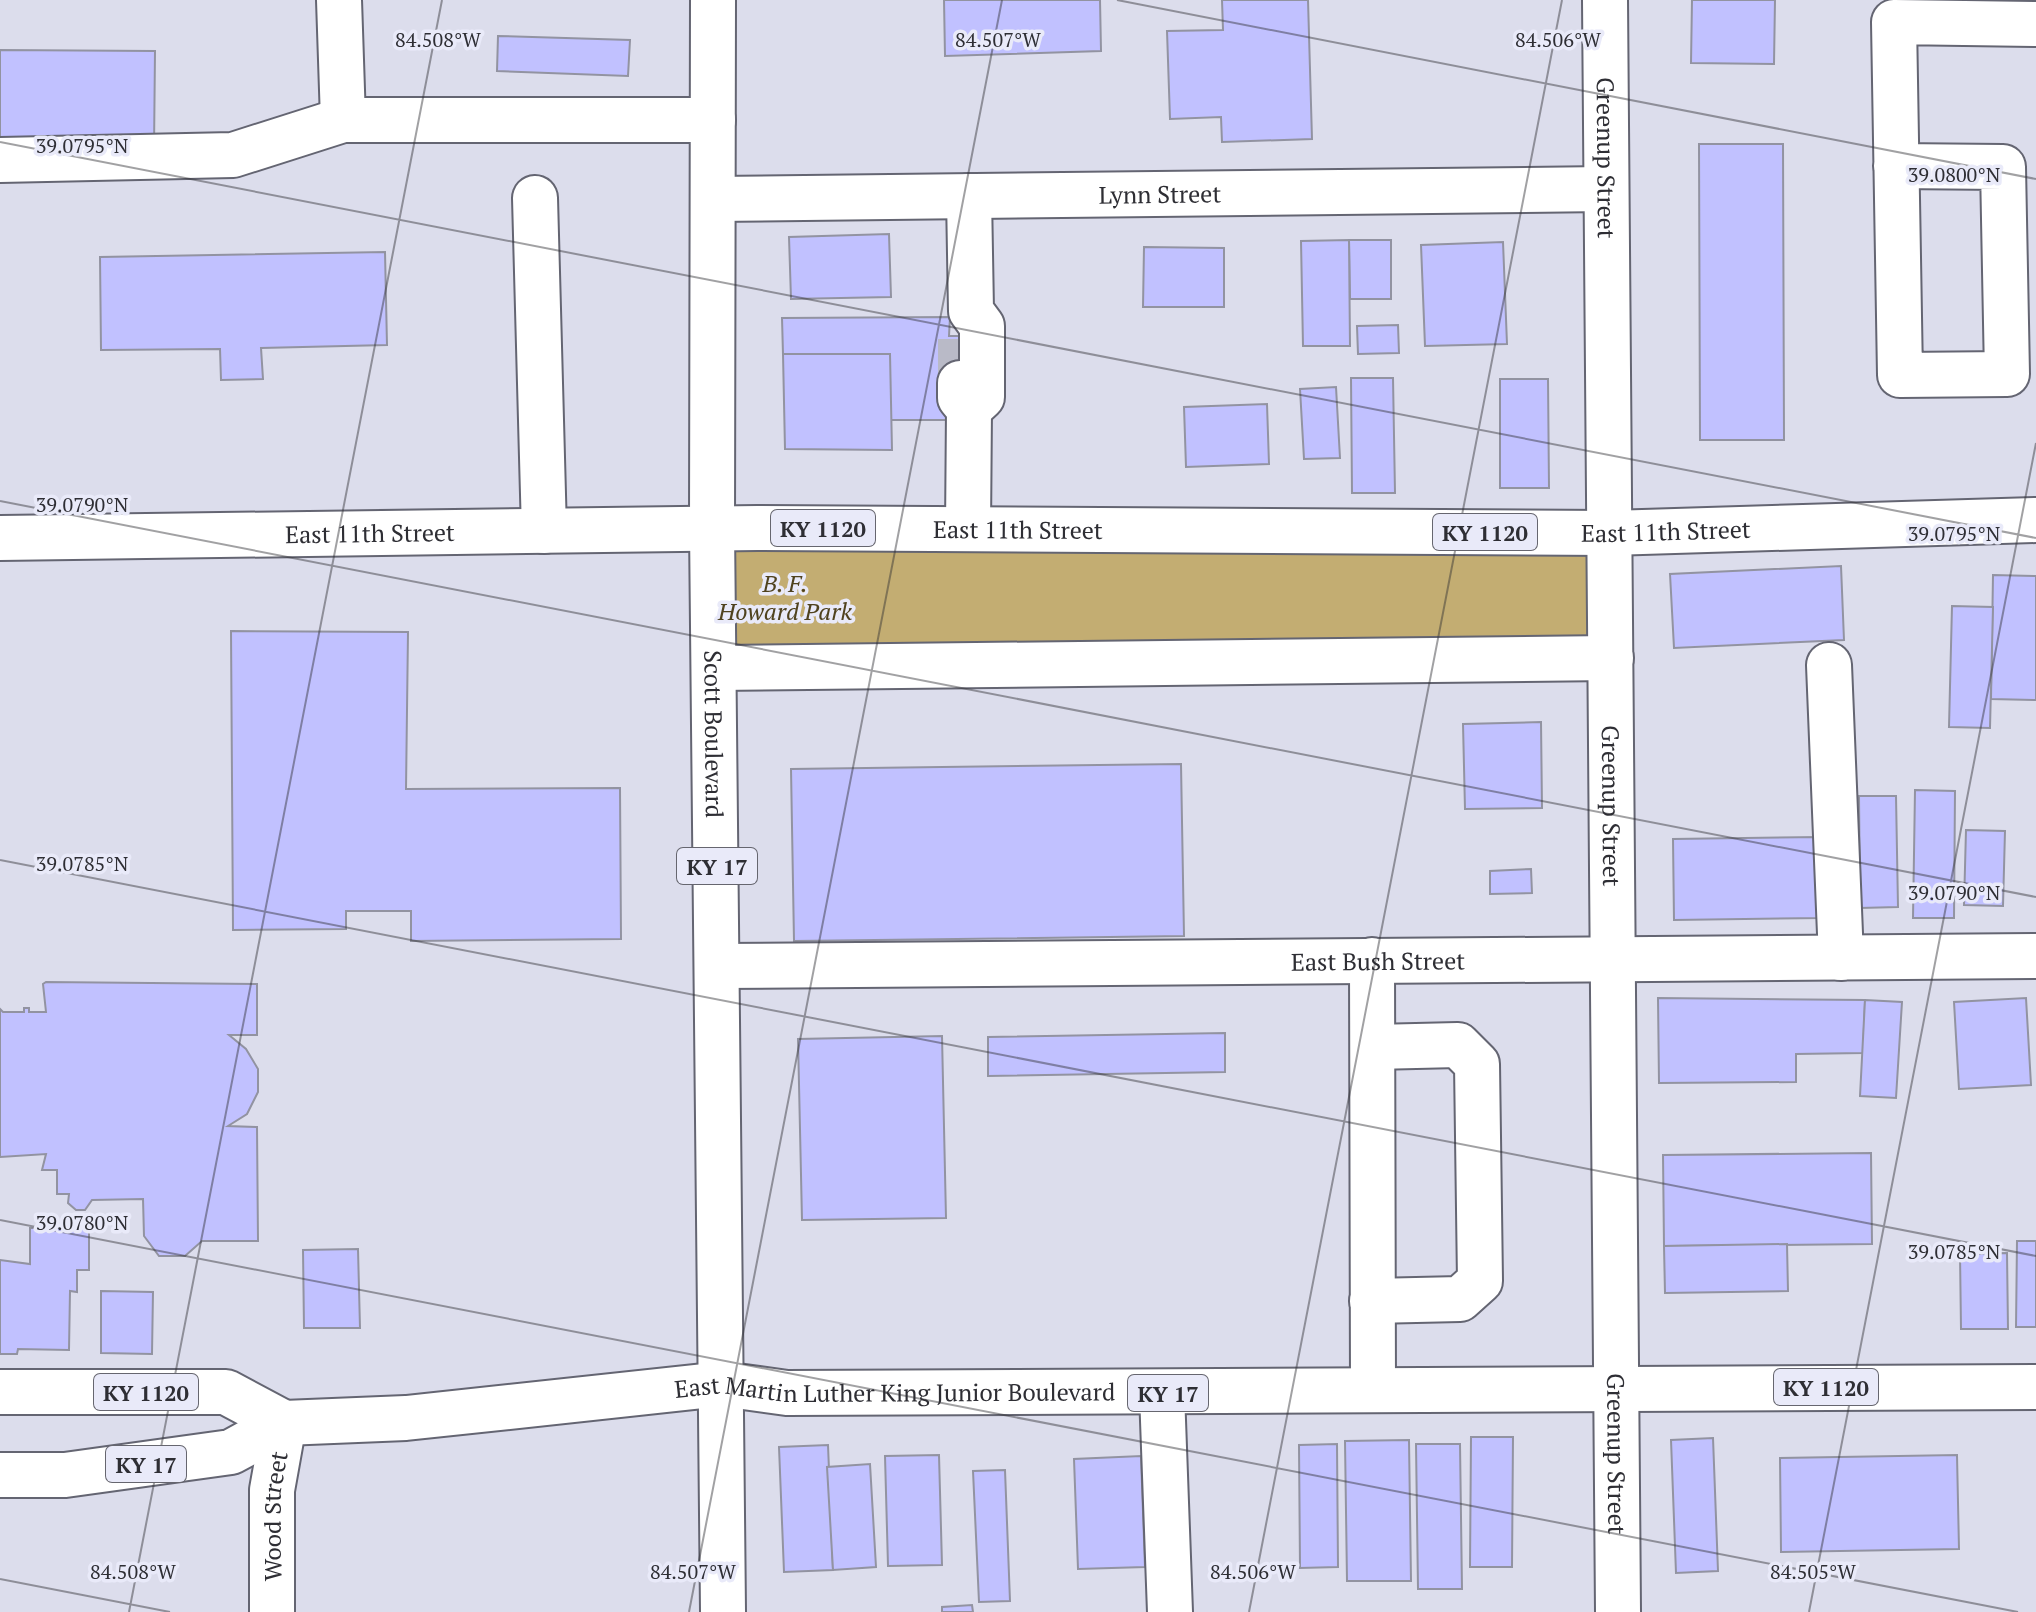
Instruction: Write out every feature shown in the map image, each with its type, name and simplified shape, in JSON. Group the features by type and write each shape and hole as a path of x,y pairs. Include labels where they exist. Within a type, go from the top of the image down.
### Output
{"main road":[{"path":"339,0 343,120"},
{"name":"Scott Boulevard","path":"713,0 712,528 716,668 723,1612"},
{"name":"Greenup Street","path":"1605,0 1618,1612"},
{"path":"1896,166 2003,167 2007,374 1900,375 1896,166 1894,22 2036,24"},
{"path":"0,160 233,155 343,120 713,120"},
{"name":"Lynn Street","path":"714,199 1606,189"},
{"path":"968,529 964,396 982,397 982,326 966,324 969,196"},
{"path":"535,198 544,531"},
{"name":"East 11th Street","path":"0,538 712,528 1610,533 2036,520"},
{"path":"716,668 1611,658"},
{"path":"1829,665 1841,958"},
{"name":"East Bush Street","path":"718,966 2036,956"},
{"path":"1372,960 1373,1390"},
{"path":"1372,1301 1460,1299 1480,1281 1477,1064 1458,1045 1374,1047"},
{"name":"East Martin Luther King Junior Boulevard","path":"0,1475 65,1475 231,1452 284,1423 406,1418 722,1384 787,1393 2036,1387"},
{"name":"KY 1120","path":"0,1392 226,1392 284,1423"},
{"path":"1162,1393 1170,1612"},
{"name":"Wood Street","path":"272,1612 272,1490 284,1423"}],"green space":[{"name":"B. F. Howard Park","path":"712,528 1610,533 1611,658 716,668"}],"building":[{"path":"944,0 1100,0 1101,51 945,56"},
{"path":"1222,0 1308,0 1312,139 1222,142 1221,117 1170,119 1167,31 1223,30"},
{"path":"1692,0 1775,0 1774,64 1691,63"},
{"path":"498,36 630,40 628,76 497,71"},
{"path":"0,50 155,51 154,149 0,148"},
{"path":"1699,144 1783,144 1784,440 1700,440"},
{"path":"889,234 891,297 791,299 789,237"},
{"path":"1349,240 1391,240 1391,299 1350,299"},
{"path":"1349,240 1350,346 1303,346 1301,241"},
{"path":"1503,242 1507,344 1425,346 1421,245"},
{"path":"1144,247 1224,248 1224,307 1143,307"},
{"path":"385,252 387,345 261,348 263,379 221,380 220,349 101,350 100,257"},
{"path":"950,317 949,336 980,336 955,420 889,420 890,354 783,354 782,318"},
{"path":"1398,325 1399,353 1358,354 1357,326"},
{"path":"783,354 890,354 892,450 785,449"},
{"path":"1351,378 1393,378 1395,493 1352,493"},
{"path":"1500,379 1548,379 1549,488 1500,488"},
{"path":"1336,387 1340,458 1304,459 1300,389"},
{"path":"1267,404 1269,464 1186,467 1184,407"},
{"path":"1841,566 1844,640 1674,648 1670,574"},
{"path":"1993,575 2036,576 2036,700 1991,699"},
{"path":"1952,606 1993,607 1990,728 1949,727"},
{"path":"231,631 408,632 406,789 620,788 621,939 411,941 411,911 346,911 346,929 233,930"},
{"path":"1541,722 1542,808 1465,809 1463,724"},
{"path":"1181,764 1184,936 794,941 791,769"},
{"path":"1915,790 1955,791 1954,918 1913,918"},
{"path":"1859,796 1896,796 1898,907 1860,908"},
{"path":"1966,830 2005,831 2003,906 1964,905"},
{"path":"1820,837 1822,918 1674,920 1673,839"},
{"path":"1531,869 1532,893 1490,894 1490,871"},
{"path":"43,984 257,984 257,1035 229,1035 246,1049 258,1069 258,1092 247,1114 228,1126 257,1127 258,1241 202,1241 185,1256 159,1256 144,1236 143,1199 92,1200 85,1210 76,1210 68,1203 69,1194 57,1194 57,1170 42,1170 46,1154 0,1157 0,1009 3,1012 24,1012 24,1008 29,1008 29,1012 46,1012"},
{"path":"1658,998 1865,1000 1863,1053 1796,1054 1796,1082 1659,1083"},
{"path":"2026,998 2031,1085 1959,1089 1954,1002"},
{"path":"1865,1000 1902,1002 1896,1098 1860,1096"},
{"path":"1225,1033 1225,1072 988,1076 988,1037"},
{"path":"942,1036 946,1218 802,1220 798,1039"},
{"path":"1871,1153 1872,1244 1664,1246 1663,1155"},
{"path":"30,1228 89,1228 89,1270 77,1270 77,1292 70,1291 69,1350 18,1349 17,1354 0,1354 0,1260 30,1264"},
{"path":"2017,1241 2036,1241 2036,1327 2016,1327"},
{"path":"1787,1244 1788,1291 1665,1293 1664,1246"},
{"path":"358,1249 360,1328 304,1328 303,1250"},
{"path":"2007,1253 2008,1329 1961,1329 1960,1254"},
{"path":"101,1291 153,1292 152,1354 101,1353"},
{"path":"1471,1437 1513,1437 1512,1567 1470,1567"},
{"path":"1713,1438 1718,1571 1676,1573 1671,1440"},
{"path":"1409,1440 1411,1581 1347,1581 1345,1441"},
{"path":"1337,1444 1338,1567 1300,1568 1299,1445"},
{"path":"1416,1444 1460,1444 1462,1589 1418,1589"},
{"path":"828,1445 833,1570 784,1572 779,1447"},
{"path":"939,1455 942,1565 888,1566 885,1456"},
{"path":"1957,1455 1959,1549 1781,1552 1780,1458"},
{"path":"1141,1456 1145,1567 1078,1569 1074,1459"},
{"path":"870,1464 876,1567 833,1570 827,1467"},
{"path":"1005,1470 1010,1601 979,1602 973,1471"},
{"path":"972,1605 973,1612 942,1612 942,1607"}],"tunnel":[{"path":"960,336 960,383"}]}
